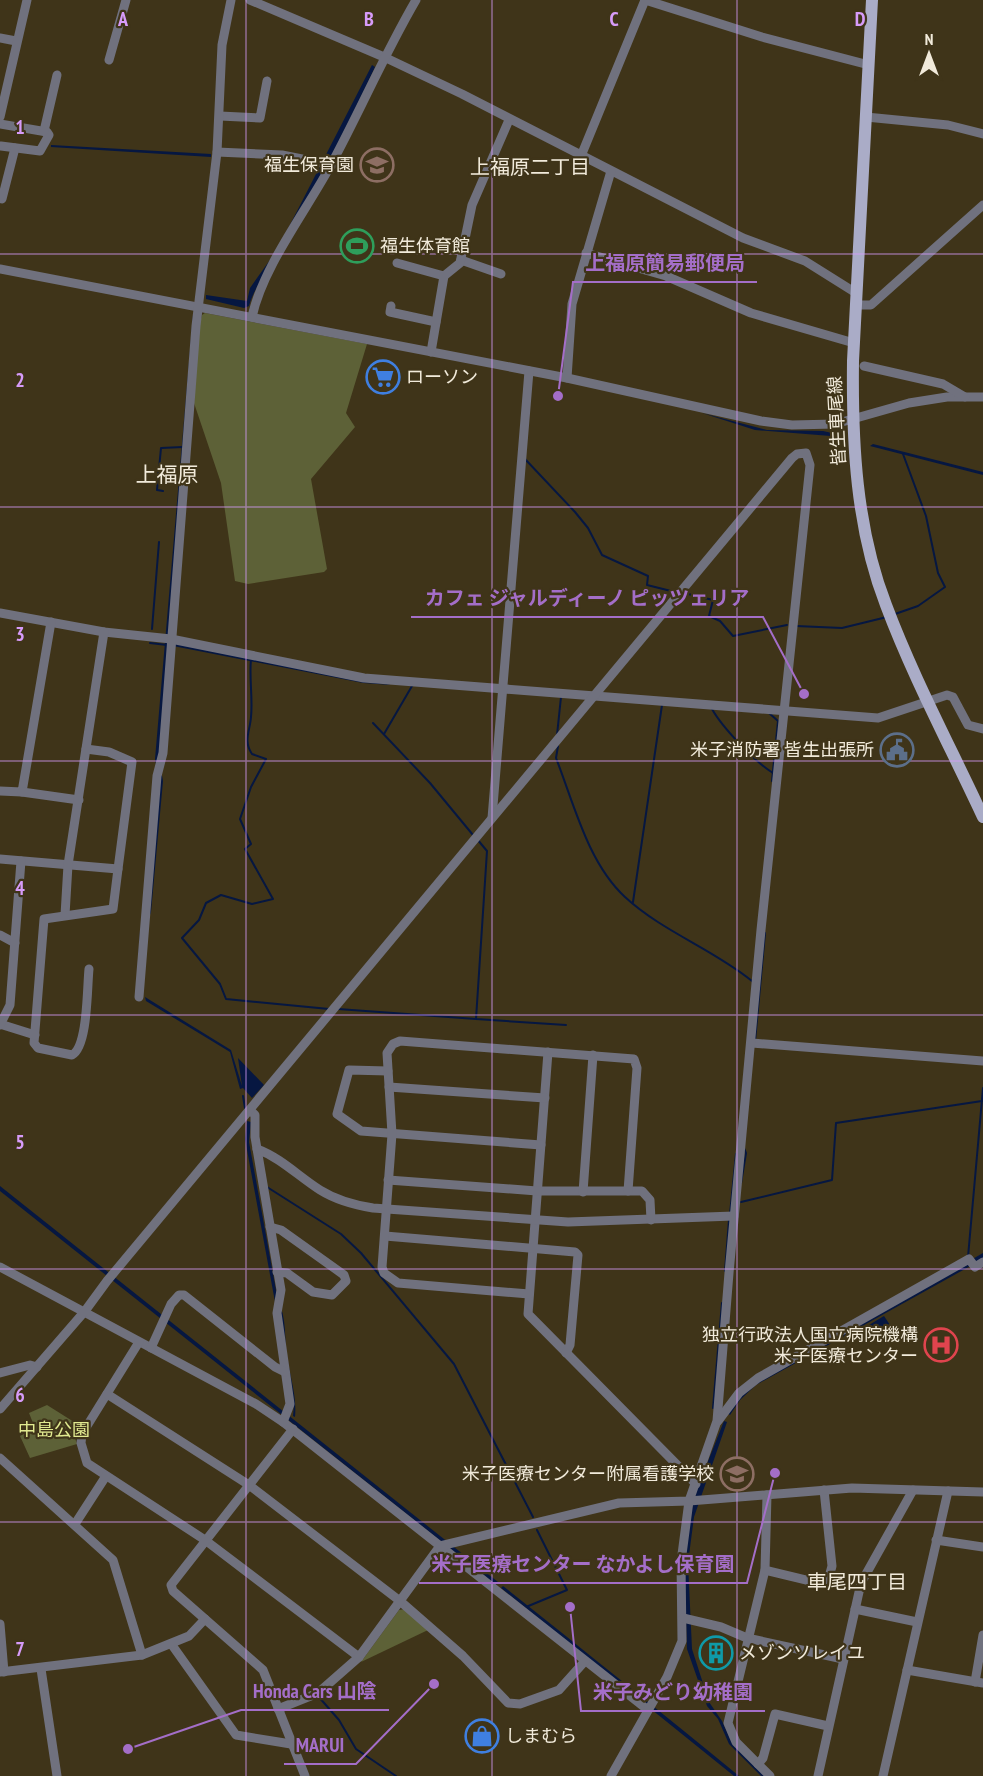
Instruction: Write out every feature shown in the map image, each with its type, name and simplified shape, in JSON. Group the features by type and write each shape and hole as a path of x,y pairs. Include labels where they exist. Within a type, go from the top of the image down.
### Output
{"main road":[{"name":"皆生車尾線","path":"872,0 854,343 852,420 859,496 885,604 983,817"}],"street":[{"path":"0,117 5,104 16,41 27,0"},
{"path":"109,60 126,0"},
{"path":"139,997 157,776 162,761 170,641 200,306 217,152 221,56 231,0"},
{"path":"250,0 384,57 743,238 805,261 856,299 871,305 983,205"},
{"path":"277,10 281,0"},
{"path":"252,317 258,293 416,0"},
{"path":"581,156 645,0 762,37 869,65"},
{"path":"0,38 16,41"},
{"path":"44,131 57,75"},
{"path":"220,116 260,118 267,81"},
{"path":"866,117 948,125 983,134"},
{"path":"431,352 444,276 461,260 472,205 509,120"},
{"path":"0,124 44,131 47,132 48,138 40,151 1,146"},
{"path":"2,199 15,148"},
{"path":"217,152 282,154 327,163"},
{"path":"567,378 572,304 611,171"},
{"path":"586,253 666,276 751,314 854,343"},
{"path":"461,260 501,274"},
{"path":"397,263 444,276"},
{"path":"0,269 567,378 761,421 812,425 835,424 909,403 983,397"},
{"path":"391,306 390,312 436,322"},
{"path":"864,366 943,384 964,397"},
{"path":"492,818 529,371"},
{"path":"0,1409 85,1311 110,1278 792,458 803,452 809,457 810,465 734,1216 717,1421 688,1501 681,1562 682,1641 653,1701 611,1776"},
{"path":"0,614 170,641 364,678 878,718 940,696 950,695 968,725 983,729"},
{"path":"22,792 51,622"},
{"path":"65,915 68,866 104,632"},
{"path":"86,749 109,752 132,762 118,869 116,906 113,909 45,917 34,1035 34,1045 40,1050 75,1054 83,1033 89,969"},
{"path":"0,791 79,800"},
{"path":"0,859 118,869"},
{"path":"21,861 10,1005 0,1024 34,1035"},
{"path":"0,935 15,943"},
{"path":"529,1294 393,1281 382,1270 392,1134 387,1053 393,1044 400,1041 592,1055 629,1058 637,1063 628,1191"},
{"path":"752,1043 983,1061"},
{"path":"548,1052 528,1314 696,1484"},
{"path":"583,1192 592,1055"},
{"path":"388,1071 349,1070 337,1114 361,1131 541,1144"},
{"path":"389,1087 544,1098"},
{"path":"250,1110 255,1115 257,1149 277,1272 285,1372 290,1404 283,1422"},
{"path":"257,1149 273,1155 321,1191 358,1205 535,1220 601,1222 734,1216"},
{"path":"388,1180 537,1191 628,1191 646,1194 650,1200 651,1220"},
{"path":"270,1227 281,1230 344,1275 346,1281 332,1295 313,1292 287,1273 277,1272"},
{"path":"385,1236 575,1252 578,1255 570,1345 566,1353"},
{"path":"717,1421 749,1383 969,1259 975,1267 983,1262"},
{"path":"0,1267 256,1404 283,1422 648,1710"},
{"path":"151,1348 179,1295 186,1295 275,1367 285,1372"},
{"path":"139,1342 80,1439 87,1463 206,1540 359,1657"},
{"path":"0,1373 30,1365 37,1367"},
{"path":"107,1394 249,1485 400,1601 463,1656 511,1704 559,1690 585,1661"},
{"path":"293,1430 171,1585 173,1591 263,1670 305,1776"},
{"path":"0,1458 75,1524 115,1563 141,1655"},
{"path":"75,1524 106,1476"},
{"path":"278,1709 318,1693 359,1657 440,1546 619,1503 688,1501 852,1488 983,1492"},
{"path":"765,1570 819,1583 828,1581 832,1566 824,1490"},
{"path":"818,1776 861,1583 913,1490"},
{"path":"883,1776 948,1491"},
{"path":"767,1495 765,1570 728,1724 736,1742 770,1776"},
{"path":"936,1540 983,1547"},
{"path":"855,1609 917,1622"},
{"path":"683,1618 696,1619 747,1638 843,1659"},
{"path":"0,1624 2,1672 141,1655 172,1645 194,1633 205,1619"},
{"path":"907,1670 979,1682 983,1635"},
{"path":"172,1645 236,1735 291,1744"},
{"path":"41,1669 57,1776"},
{"path":"758,1764 763,1758 774,1714 828,1726"}],"green space":[{"path":"205,313 367,344 346,413 355,427 311,479 327,569 324,572 248,584 235,581 221,483 194,403 199,327 202,315"},
{"name":"中島公園","path":"47,1405 82,1427 75,1438 77,1444 30,1458 20,1436 35,1428 29,1413"},
{"path":"405,1609 428,1630 361,1662 399,1610"}],"water":[{"path":"372,65 375,67 342,135 283,247 255,290 249,306 244,308 206,299 206,295 247,301 250,288 277,250"},
{"path":"51,145 211,154 211,157 51,147"},
{"path":"193,315 196,315 171,636 391,685 363,683 168,645 159,759 163,781 151,912 144,932 136,994 140,931 147,911 159,780 155,759"},
{"path":"702,413 767,430 832,433 831,436 755,430"},
{"path":"873,444 983,472 983,475 870,446"},
{"path":"145,997 231,1050 242,1086 238,1058 264,1085 252,1098 243,1088 240,1089 230,1052 146,1001"},
{"path":"247,1121 251,1122 249,1142 278,1301 284,1321 295,1417 245,1139"},
{"path":"0,1186 498,1582 496,1585 0,1191"},
{"path":"983,1253 983,1259 756,1385 740,1400 730,1415 727,1413 742,1392"},
{"path":"884,1316 890,1325 869,1337 864,1328"},
{"path":"724,1421 727,1422 694,1517 688,1563 692,1649 709,1702 722,1721 733,1745 765,1776 761,1776 729,1744 718,1719 707,1706 687,1649 684,1562 691,1513 695,1494"},
{"path":"503,1586 739,1776 734,1776 501,1588"}],"waterway":[{"path":"163,491 157,490 161,448 183,447"},
{"path":"895,614 918,606 945,587 938,573 926,516 903,454"},
{"path":"525,459 588,528 602,555 648,576 647,585 675,592"},
{"path":"152,629 159,542"},
{"path":"684,593 713,600 709,616 720,621 733,636 787,625"},
{"path":"796,626 842,628 887,617"},
{"path":"150,643 167,645"},
{"path":"251,659 248,745 252,754 266,759 251,787 240,819 251,844 245,849 273,899 252,904 221,895 206,903 199,920 182,938 220,984 226,999 329,1009"},
{"path":"384,734 412,686"},
{"path":"557,735 561,697"},
{"path":"633,902 662,705"},
{"path":"712,709 740,744 773,773"},
{"path":"769,713 778,721 772,781"},
{"path":"373,723 430,783 473,835"},
{"path":"558,746 556,758 583,832 612,883 625,897 655,920 721,959 752,981"},
{"path":"477,839 487,851 476,1019 566,1025"},
{"path":"755,1041 765,933"},
{"path":"338,1009 476,1019"},
{"path":"968,1257 983,1088"},
{"path":"243,1096 245,1108"},
{"path":"741,1202 832,1180 836,1123 982,1101"},
{"path":"741,1183 746,1153 744,1148"},
{"path":"730,1214 736,1154"},
{"path":"267,1187 341,1234 361,1253 454,1364 533,1517"},
{"path":"725,1271 729,1220"},
{"path":"713,1408 722,1303"},
{"path":"526,1607 567,1590 537,1530"},
{"path":"318,1696 339,1720 356,1749 396,1776"}],"place":[{"name":"福生保育園","path":"377,165"},
{"name":"福生体育館","path":"357,246"},
{"name":"ローソン","path":"383,377"},
{"name":"上福原簡易郵便局","path":"558,396"},
{"name":"カフェ ジャルディーノ ピッツェリア","path":"804,694"},
{"name":"米子消防署 皆生出張所","path":"897,750"},
{"name":"独立行政法人国立病院機構 米子医療センター","path":"941,1345"},
{"name":"米子医療センター なかよし保育園","path":"775,1473"},
{"name":"米子医療センター附属看護学校","path":"737,1474"},
{"name":"米子みどり幼稚園","path":"570,1607"},
{"name":"メゾンソレイユ","path":"716,1653"},
{"name":"MARUI","path":"434,1684"},
{"name":"しまむら","path":"482,1736"},
{"name":"Honda Cars 山陰","path":"128,1749"}],"district":[{"name":"上福原二丁目","path":"530,167"},
{"name":"上福原","path":"167,475"},
{"name":"車尾四丁目","path":"857,1582"}]}
